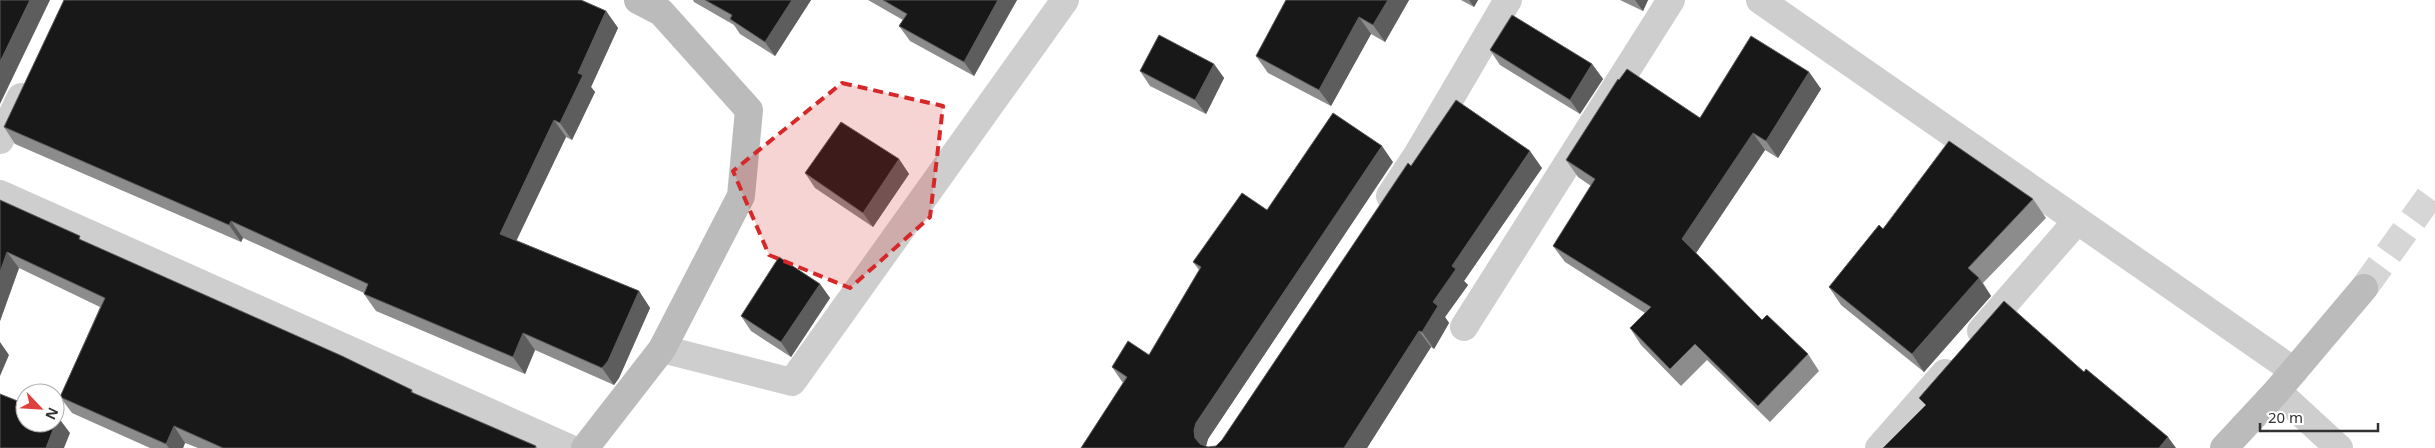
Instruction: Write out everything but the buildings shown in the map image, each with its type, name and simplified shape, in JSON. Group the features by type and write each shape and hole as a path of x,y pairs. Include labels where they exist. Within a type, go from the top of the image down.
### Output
{"street":[{"path":"585,448 662,348 742,196 749,110 661,12 638,0"},
{"path":"662,348 792,382 1065,0"},
{"path":"1374,220 1417,155 1508,0"},
{"path":"1464,327 1671,0"},
{"path":"1760,0 2077,221 2285,381 2339,448"},
{"path":"0,140 34,70"},
{"path":"0,194 570,448"},
{"path":"1879,448 2077,221"},
{"path":"2224,448 2285,381 2364,288"}],"highlighted area":[{"path":"842,83 943,106 930,217 850,288 769,255 733,171"}],"tunnel":[{"path":"2364,288 2435,189"}]}
